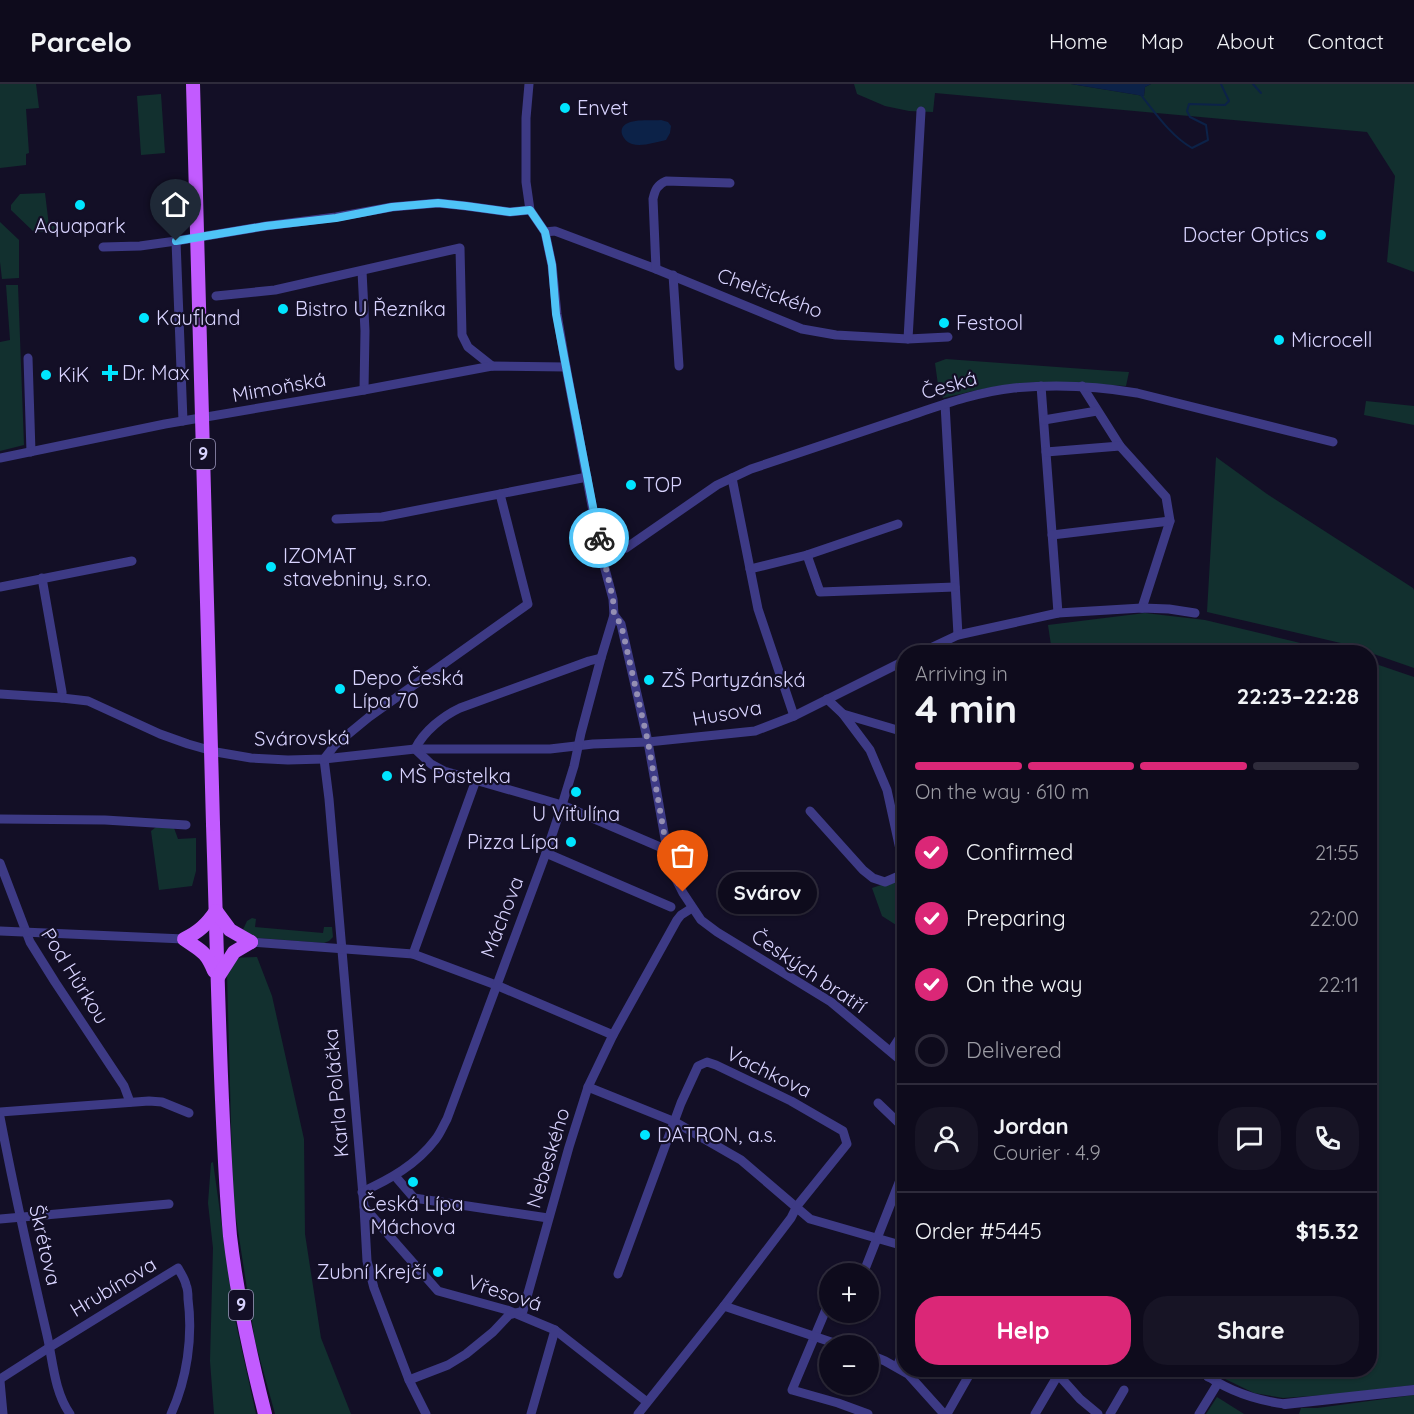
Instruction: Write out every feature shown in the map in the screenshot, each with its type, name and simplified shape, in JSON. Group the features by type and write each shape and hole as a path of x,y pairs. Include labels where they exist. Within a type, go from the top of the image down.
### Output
{"main road":[{"name":"9","path":"193,84 217,979 227,1195 242,1314 265,1414"},
{"path":"184,939 195,934 207,924 216,911 230,930 251,942 234,952 217,979"},
{"path":"184,939 205,953 217,979"}],"street":[{"path":"529,84 526,118 526,182 530,210 545,232 552,265 556,314 602,554 613,599 614,615"},
{"path":"908,339 921,111"},
{"path":"656,268 652,199 654,190 666,181 730,183"},
{"path":"102,247 140,246 266,226 336,218 392,207 438,203 510,212 530,210"},
{"name":"Chelčického","path":"545,232 555,231 656,268 802,329 836,335 908,339 948,337"},
{"path":"176,241 183,421"},
{"path":"216,296 275,290 460,248 462,335 468,347 492,366"},
{"path":"362,271 365,331 364,390"},
{"path":"673,275 679,366"},
{"path":"28,358 31,452"},
{"name":"Mimoňská","path":"0,458 183,421 492,366 566,367"},
{"path":"1041,386 1058,613"},
{"path":"1082,386 1120,446 1166,497 1170,521 1142,608"},
{"name":"Česká","path":"602,554 626,548 717,485 751,469 945,404 1012,388 1082,386 1137,393 1333,442"},
{"path":"945,404 958,635"},
{"path":"1044,420 1097,411"},
{"path":"1046,452 1120,446"},
{"path":"336,519 382,517 587,477"},
{"path":"732,478 758,609 794,716"},
{"path":"324,759 335,745 369,717 528,604 500,494"},
{"path":"1052,535 1170,521"},
{"path":"750,569 807,555 898,524"},
{"path":"807,555 820,592 955,587"},
{"path":"0,587 132,561"},
{"path":"42,578 62,698"},
{"path":"937,645 958,635 1058,613 1142,608 1195,613"},
{"name":"Máchova","path":"362,1192 395,1176 412,1164 436,1139 447,1119 546,853 574,765 600,658 614,615"},
{"name":"Českých bratří","path":"614,615 621,624 648,742 673,873 692,908 701,920 717,932 831,1002 897,1057"},
{"path":"600,658 448,713 420,740 415,749 431,764 444,771 561,805 667,850"},
{"name":"Husova","path":"578,746 648,742 755,731 794,716 897,664"},
{"name":"Svárovská","path":"0,694 88,701 160,734 188,744 251,758 324,759 415,749 550,749 578,746"},
{"path":"828,699 843,714 870,750 887,790 897,836"},
{"path":"843,714 897,730"},
{"name":"Karla Poláčka","path":"324,759 342,948 367,1261 374,1288 409,1380 426,1414"},
{"path":"413,954 476,780"},
{"path":"810,811 862,870 873,878 885,882 897,877"},
{"path":"0,819 105,820 186,825"},
{"path":"546,853 671,907"},
{"name":"Pod Hůrkou","path":"0,863 26,932 55,982 124,1086 130,1102"},
{"name":"Nebeského","path":"409,1380 448,1365 494,1332 512,1311 523,1311 548,1218 588,1087 613,1035 677,920 692,908"},
{"path":"0,931 184,939"},
{"path":"251,942 413,954 496,985 613,1035"},
{"path":"891,1051 897,1042"},
{"name":"Vachkova","path":"675,1122 698,1066 707,1062 791,1101 843,1131 847,1144 796,1206"},
{"path":"588,1087 675,1122 741,1160 810,1219 897,1244"},
{"path":"0,1112 148,1101 162,1102 189,1113"},
{"path":"878,1104 897,1122"},
{"name":"Škrétova","path":"0,1117 59,1394 70,1414"},
{"path":"618,1274 675,1122"},
{"path":"395,1176 414,1198 548,1218"},
{"path":"866,1263 897,1187"},
{"path":"0,1219 169,1204"},
{"path":"638,1414 791,1218 796,1206"},
{"name":"Vřesová","path":"364,1208 438,1290 512,1311 555,1330 647,1402"},
{"name":"Hrubínova","path":"0,1380 178,1268 186,1285 190,1330 178,1398 171,1414"},
{"path":"724,1306 819,1338"},
{"path":"820,1323 792,1390 868,1414"},
{"path":"531,1414 555,1330"},
{"path":"879,1359 897,1367"},
{"path":"911,1377 945,1414 968,1377"},
{"path":"1035,1414 1054,1377"},
{"path":"1060,1377 1080,1399 1098,1414"},
{"path":"1208,1377 1242,1394 1285,1404 1414,1390"},
{"path":"0,1380 3,1414"},
{"path":"1199,1414 1218,1383"},
{"path":"1110,1414 1124,1390"}],"green space":[{"path":"0,84 36,84 39,108 26,109 29,153 26,154 26,165 0,168"},
{"path":"854,84 1071,84 1144,96 1145,87 1151,84 1414,84 1414,272 1387,262 1395,176 1367,132 935,93 933,112 909,111 885,106 857,94"},
{"path":"161,94 165,153 141,155 137,96"},
{"path":"45,193 49,226 61,226 61,232 34,232 11,210 11,205 20,194"},
{"path":"0,222 19,240 19,278 2,279"},
{"path":"6,285 18,285 24,445 0,451 0,342 10,340"},
{"path":"946,359 1129,372 1126,386 1025,383 943,398 938,385 935,363"},
{"path":"1366,401 1414,406 1414,425 1364,415"},
{"path":"1216,457 1267,494 1413,588 1414,668 1377,655 1377,645 1348,645 1207,612"},
{"path":"1145,613 1205,620 1309,645 1051,645 1048,625"},
{"path":"1377,664 1414,677 1414,1385 1283,1398 1254,1393 1221,1377 1377,1377"},
{"path":"156,827 174,828 178,839 196,838 196,871 192,886 159,890 151,831"},
{"path":"897,880 897,926 882,916 872,888"},
{"path":"252,918 256,919 255,927 323,933 324,927 332,927 333,937 324,943 258,938 241,934 247,921"},
{"path":"257,957 272,996 304,1139 305,1234 321,1338 351,1414 275,1414 255,1341 233,1198 227,973 229,958"},
{"path":"213,1162 235,1319 256,1414 214,1414 210,1361 213,1248 208,1203 211,1163"},
{"path":"1414,1395 1414,1414 1299,1414 1301,1408 1317,1408"},
{"path":"1217,1397 1244,1414 1206,1414"}],"water":[{"path":"1071,84 1151,84 1145,87 1144,96"},
{"path":"661,120 668,122 671,126 666,140 636,145 629,142 622,134 622,128 628,123"}],"waterway":[{"path":"1141,95 1171,131 1192,148 1208,140 1206,125 1190,117 1187,111 1189,104 1225,105 1229,101 1221,84"},
{"path":"1253,84 1261,93"}],"way so far":[{"path":"599,538 613,599 614,615 621,624 648,742 667,850 673,873 683,892"}],"place":[{"name":"Envet","path":"565,108"},
{"name":"Aquapark","path":"80,205"},
{"name":"Docter Optics","path":"1321,235"},
{"name":"Bistro U Řezníka","path":"283,309"},
{"name":"Kaufland","path":"144,318"},
{"name":"Festool","path":"944,323"},
{"name":"Microcell","path":"1279,340"},
{"name":"Dr. Max","path":"110,373"},
{"name":"KiK","path":"46,375"},
{"name":"TOP","path":"631,485"},
{"name":"IZOMAT stavebniny, s.r.o.","path":"271,567"},
{"name":"ZŠ Partyzánská","path":"649,680"},
{"name":"Depo Česká Lípa 70","path":"340,689"},
{"name":"MŠ Pastelka","path":"387,776"},
{"name":"U Viťulína","path":"576,792"},
{"name":"Pizza Lípa","path":"571,842"},
{"name":"Svárov","path":"683,892"},
{"name":"DATRON, a.s.","path":"645,1135"},
{"name":"Česká Lípa Máchova","path":"413,1182"},
{"name":"Zubní Krejčí","path":"438,1272"}],"route":[{"path":"176,241 266,226 336,218 392,207 438,203 510,212 530,210 545,232 552,265 556,314 599,538"}]}
